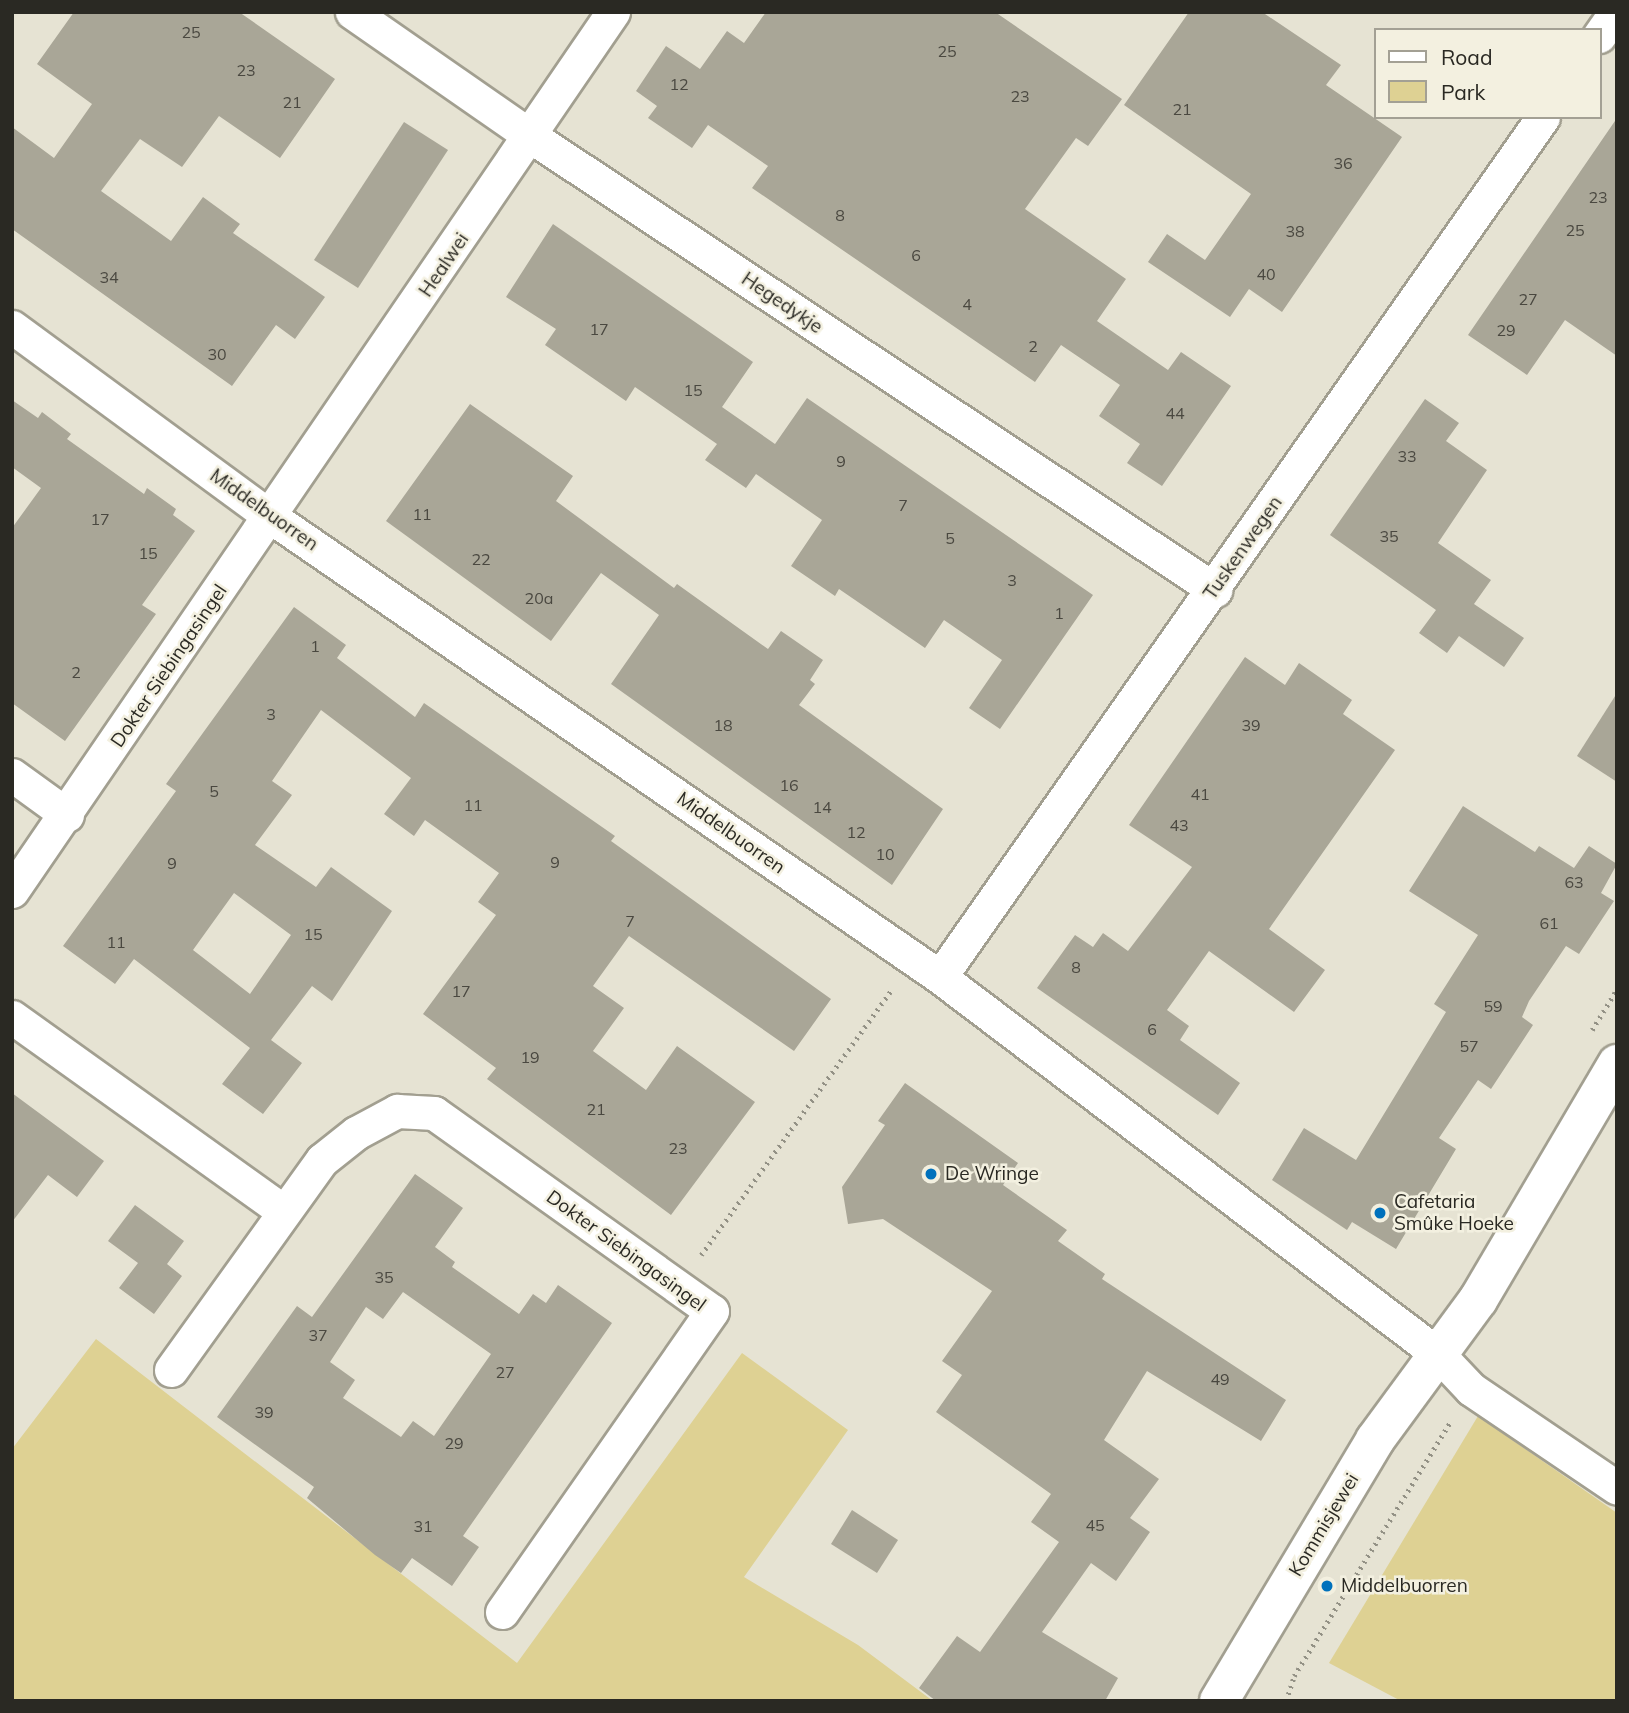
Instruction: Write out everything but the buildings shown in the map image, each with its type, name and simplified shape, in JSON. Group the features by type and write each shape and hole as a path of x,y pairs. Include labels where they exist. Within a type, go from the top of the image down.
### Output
{"street":[{"name":"Hegedykje","path":"352,12 532,137 1215,590"},
{"name":"Healwei","path":"271,517 532,137 613,12"},
{"path":"1601,33 1616,12"},
{"name":"Tuskenwegen","path":"940,977 1215,590 1542,119"},
{"name":"Middelbuorren","path":"12,327 271,517 940,977 1438,1354"},
{"name":"Dokter Siebingasingel","path":"12,891 271,517"},
{"path":"12,775 67,815"},
{"path":"12,1017 283,1211"},
{"name":"Kommisjewei","path":"1219,1701 1375,1440 1478,1300 1617,1064"},
{"name":"Dokter Siebingasingel","path":"172,1370 322,1160 356,1133 397,1111 434,1113 712,1311 502,1612"},
{"path":"1438,1354 1471,1389 1617,1488"}],"path":[{"path":"678,1287 913,958"},
{"path":"1286,1701 1293,1676 1471,1389"}],"green space":[{"path":"96,1339 517,1663 742,1353 848,1430 744,1577 858,1645 933,1701 12,1701 12,1449"},
{"path":"1478,1416 1617,1513 1617,1701 1401,1701 1329,1663"}],"place":[{"name":"De Wringe","path":"931,1174"},
{"name":"Cafetaria Smûke Hoeke","path":"1380,1213"},
{"name":"Middelbuorren","path":"1327,1586"}]}
